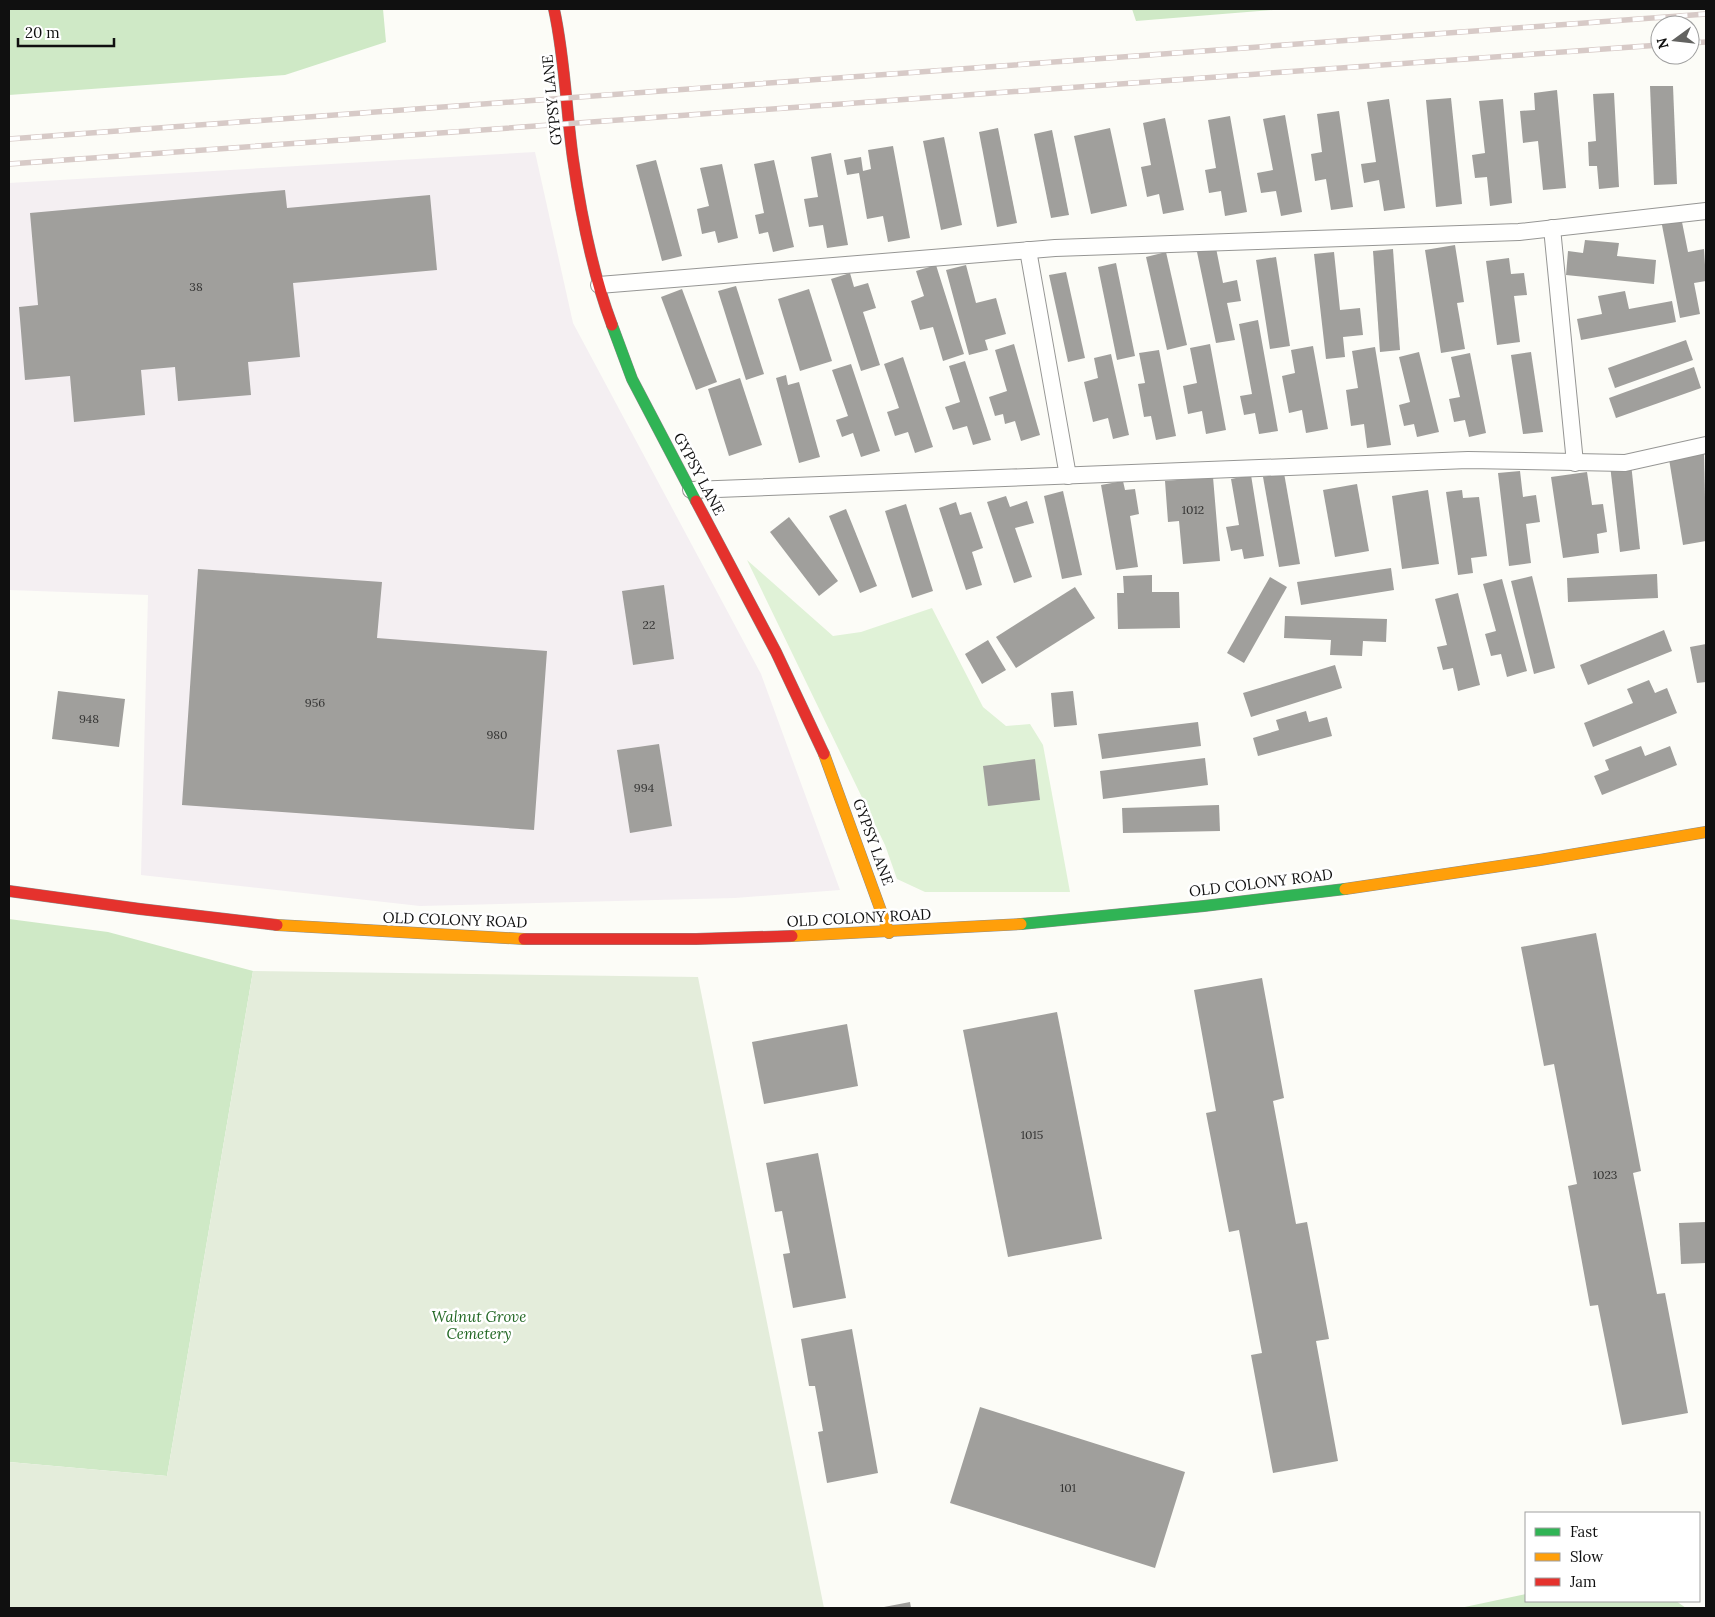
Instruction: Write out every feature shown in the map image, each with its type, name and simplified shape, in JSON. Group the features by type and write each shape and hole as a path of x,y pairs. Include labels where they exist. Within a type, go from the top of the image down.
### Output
{"main road":[{"name":"GYPSY LANE","path":"554,9 560,36 573,159 585,230 599,285 632,379 776,652 820,744 889,933"},
{"name":"OLD COLONY ROAD","path":"9,891 128,908 368,932 487,937 772,938 889,933 1146,912 1278,897 1486,867 1706,832"}],"lane":[{"path":"599,285 1028,250 1519,232 1706,211"},
{"path":"1552,228 1575,463"},
{"path":"1028,250 1068,476"},
{"path":"691,490 1468,460 1625,463 1706,445"}],"shaded area":[{"path":"535,152 573,323 761,674 840,890 735,898 420,906 141,875 148,595 9,590 9,183"}],"green space":[{"path":"9,9 383,9 386,42 285,75 9,95"},
{"path":"1132,9 1286,9 1136,21"},
{"path":"747,560 833,636 861,632 932,608 983,707 1006,726 1030,724 1043,745 1070,892 925,892 897,879 885,845"},
{"path":"9,919 108,932 253,971 167,1476 9,1462"},
{"name":"Walnut Grove Cemetery","path":"253,971 698,977 824,1608 9,1608 9,1462 167,1476"},
{"path":"1525,1594 1525,1602 1677,1602 1686,1608 1460,1608"}],"building":[{"path":"1650,86 1673,86 1677,184 1654,185"},
{"path":"1557,90 1566,188 1543,190 1538,141 1523,143 1520,111 1535,110 1534,93"},
{"path":"1614,93 1619,187 1599,189 1597,166 1589,166 1588,142 1596,141 1593,94"},
{"path":"1451,98 1462,204 1436,207 1426,100"},
{"path":"1389,99 1405,208 1384,211 1379,180 1364,183 1361,164 1376,162 1367,102"},
{"path":"1503,99 1512,203 1490,206 1487,177 1475,178 1472,155 1485,153 1479,101"},
{"path":"1339,111 1353,207 1331,210 1326,179 1315,181 1311,154 1322,152 1317,114"},
{"path":"1285,115 1302,212 1281,216 1276,191 1261,193 1257,173 1273,170 1263,119"},
{"path":"1230,116 1247,212 1225,216 1221,191 1209,193 1205,170 1216,168 1208,120"},
{"path":"1165,118 1184,210 1163,214 1159,194 1147,197 1141,167 1151,165 1143,123"},
{"path":"998,128 1017,223 997,227 979,132"},
{"path":"1110,128 1127,206 1091,214 1074,136"},
{"path":"1052,130 1069,215 1051,218 1034,134"},
{"path":"944,137 962,225 941,230 923,141"},
{"path":"893,146 910,238 888,242 883,216 867,219 859,173 847,175 844,160 861,157 863,171 871,169 868,150"},
{"path":"831,153 848,245 827,248 823,225 809,227 804,199 818,197 811,157"},
{"path":"656,160 682,256 662,261 636,165"},
{"path":"774,160 794,247 773,252 768,232 759,234 755,215 764,213 754,164"},
{"path":"722,164 738,238 718,243 715,231 702,234 697,209 709,206 700,168"},
{"path":"285,190 287,208 430,195 437,270 293,283 300,357 248,362 251,395 178,401 175,367 141,370 145,415 74,422 70,376 25,380 19,307 38,305 30,213"},
{"path":"1681,217 1688,252 1704,249 1706,281 1694,283 1700,314 1680,318 1661,220"},
{"path":"1585,240 1619,243 1617,256 1656,260 1654,284 1566,275 1568,251 1583,253"},
{"path":"1455,245 1464,302 1457,303 1465,349 1441,353 1425,250"},
{"path":"1216,248 1223,283 1237,280 1241,301 1227,303 1235,340 1216,343 1197,252"},
{"path":"1393,249 1400,350 1380,352 1373,251"},
{"path":"1166,252 1187,345 1167,350 1146,257"},
{"path":"1334,252 1340,310 1360,308 1363,335 1343,337 1345,357 1326,359 1314,254"},
{"path":"1276,257 1290,346 1270,349 1256,260"},
{"path":"1509,258 1511,274 1524,273 1527,295 1514,296 1520,342 1497,345 1486,261"},
{"path":"1116,263 1135,356 1117,360 1098,267"},
{"path":"936,265 964,354 943,361 933,327 920,330 911,301 924,296 916,271"},
{"path":"966,265 976,303 996,298 1006,334 985,340 988,350 969,355 946,270"},
{"path":"1066,272 1085,358 1068,362 1049,275"},
{"path":"850,273 854,287 868,283 876,308 863,312 880,365 861,371 831,279"},
{"path":"736,286 764,374 746,380 718,291"},
{"path":"682,289 717,382 696,390 661,297"},
{"path":"809,289 832,361 800,371 778,299"},
{"path":"1625,291 1629,309 1672,301 1676,322 1581,340 1577,319 1602,314 1598,296"},
{"path":"1258,320 1278,431 1259,434 1255,413 1244,415 1240,396 1252,394 1239,324"},
{"path":"1686,340 1693,360 1615,388 1608,368"},
{"path":"1014,344 1040,435 1021,441 1015,421 1005,424 1003,414 995,416 989,397 1007,391 995,350"},
{"path":"1210,344 1226,430 1206,434 1202,411 1188,414 1183,386 1197,383 1190,348"},
{"path":"1313,346 1328,429 1306,433 1302,410 1289,413 1282,376 1295,373 1291,350"},
{"path":"1375,347 1391,445 1367,448 1364,424 1351,426 1346,390 1358,388 1352,351"},
{"path":"1159,350 1176,436 1156,440 1151,416 1144,417 1138,384 1145,383 1139,353"},
{"path":"1419,352 1439,432 1417,437 1414,424 1404,426 1399,405 1410,402 1399,357"},
{"path":"1531,352 1543,432 1523,434 1511,355"},
{"path":"1470,353 1486,433 1469,437 1465,420 1454,422 1449,399 1460,397 1451,357"},
{"path":"1111,354 1129,435 1113,439 1108,418 1093,422 1084,382 1098,378 1094,358"},
{"path":"903,357 933,447 915,453 908,432 895,436 887,412 899,408 884,364"},
{"path":"965,361 991,440 973,445 967,426 953,430 945,407 960,402 949,366"},
{"path":"851,364 880,451 861,457 853,433 842,437 836,420 848,416 832,370"},
{"path":"1694,367 1701,388 1616,418 1609,398"},
{"path":"786,375 788,385 799,382 820,457 799,463 776,378"},
{"path":"740,378 762,445 729,456 708,389"},
{"path":"1704,453 1706,541 1683,545 1669,459"},
{"path":"1631,463 1640,549 1620,552 1610,465"},
{"path":"1520,471 1523,497 1536,495 1540,522 1526,524 1531,563 1509,566 1498,473"},
{"path":"1587,472 1592,505 1603,504 1607,532 1597,534 1599,553 1563,558 1551,477"},
{"path":"1284,473 1300,564 1279,567 1263,477"},
{"path":"1251,475 1264,556 1244,559 1242,549 1231,551 1226,527 1239,525 1231,479"},
{"path":"1213,477 1220,561 1183,564 1179,521 1168,522 1165,481"},
{"path":"1123,481 1125,490 1135,489 1139,514 1130,516 1138,567 1116,570 1101,485"},
{"path":"1357,484 1369,551 1335,557 1323,490"},
{"path":"1428,490 1439,564 1402,569 1392,496"},
{"path":"1462,490 1463,498 1479,497 1487,556 1471,558 1473,573 1458,575 1446,492"},
{"path":"1063,491 1082,575 1062,579 1044,496"},
{"path":"1006,496 1010,507 1027,501 1034,523 1015,528 1032,577 1014,583 987,502"},
{"path":"956,502 960,515 971,512 983,548 972,552 982,585 966,590 939,508"},
{"path":"906,504 933,591 912,598 885,511"},
{"path":"846,509 877,586 860,593 829,516"},
{"path":"789,517 838,581 819,596 770,532"},
{"path":"1391,568 1394,590 1301,605 1297,582"},
{"path":"198,569 382,582 377,638 547,651 534,830 182,805"},
{"path":"1657,574 1658,598 1568,602 1567,578"},
{"path":"1152,575 1152,592 1179,592 1180,628 1118,629 1117,593 1124,593 1123,576"},
{"path":"1532,576 1555,668 1534,674 1511,581"},
{"path":"1270,577 1287,587 1244,663 1227,653"},
{"path":"1502,579 1527,671 1507,677 1501,654 1491,656 1485,634 1496,631 1483,584"},
{"path":"664,585 674,659 633,665 622,591"},
{"path":"1075,587 1095,618 1016,668 996,637"},
{"path":"1458,593 1480,685 1458,691 1453,668 1443,670 1437,647 1447,645 1435,599"},
{"path":"1285,616 1387,619 1386,642 1363,641 1362,656 1330,655 1331,640 1284,638"},
{"path":"1664,630 1672,651 1588,685 1580,665"},
{"path":"988,640 1006,670 982,684 965,654"},
{"path":"1706,644 1706,682 1697,683 1690,647"},
{"path":"1335,665 1342,688 1251,717 1243,693"},
{"path":"1649,680 1655,693 1667,688 1677,713 1593,747 1584,723 1633,703 1627,689"},
{"path":"58,691 125,699 119,747 52,739"},
{"path":"1073,691 1077,725 1054,727 1051,693"},
{"path":"1306,711 1309,722 1327,717 1332,736 1258,756 1253,738 1279,730 1276,720"},
{"path":"1198,722 1201,746 1102,759 1098,734"},
{"path":"659,744 672,826 630,833 617,750"},
{"path":"1641,746 1645,756 1670,746 1677,765 1602,795 1594,776 1609,770 1605,760"},
{"path":"1205,758 1208,785 1103,799 1100,771"},
{"path":"1035,759 1040,800 988,806 983,766"},
{"path":"1219,805 1220,831 1123,833 1122,808"},
{"path":"1596,933 1641,1171 1633,1173 1657,1294 1665,1293 1688,1413 1622,1425 1598,1305 1590,1306 1568,1186 1577,1184 1554,1064 1544,1066 1521,947"},
{"path":"1262,978 1284,1098 1273,1101 1296,1224 1307,1222 1329,1339 1316,1341 1338,1461 1273,1473 1251,1355 1262,1353 1239,1230 1229,1232 1206,1113 1216,1111 1194,990"},
{"path":"1057,1012 1102,1239 1008,1257 963,1030"},
{"path":"847,1024 858,1086 764,1104 752,1042"},
{"path":"818,1153 846,1298 793,1308 783,1254 790,1253 782,1211 775,1212 766,1163"},
{"path":"1706,1222 1706,1263 1681,1264 1679,1223"},
{"path":"852,1329 878,1473 827,1483 818,1432 823,1431 815,1386 809,1386 801,1339"},
{"path":"980,1407 1185,1472 1155,1568 950,1503"},
{"path":"910,1602 911,1608 884,1608 884,1607"}],"railway":[{"path":"9,139 1706,14"},
{"path":"1700,42 1706,42"},
{"path":"9,164 1650,46"}],"traffic: fast":[{"path":"612,325 632,379 696,501"},
{"path":"1021,924 1204,906 1345,889"}],"traffic: slow":[{"path":"824,754 889,933"},
{"path":"1345,889 1540,860 1706,832"},
{"path":"792,936 1021,924"},
{"path":"277,925 524,939"}],"traffic: jam":[{"path":"554,9 561,46 573,159 580,201 593,264 612,325"},
{"path":"696,501 776,652 824,754"},
{"path":"9,891 277,925"},
{"path":"524,939 696,939 792,936"}]}
